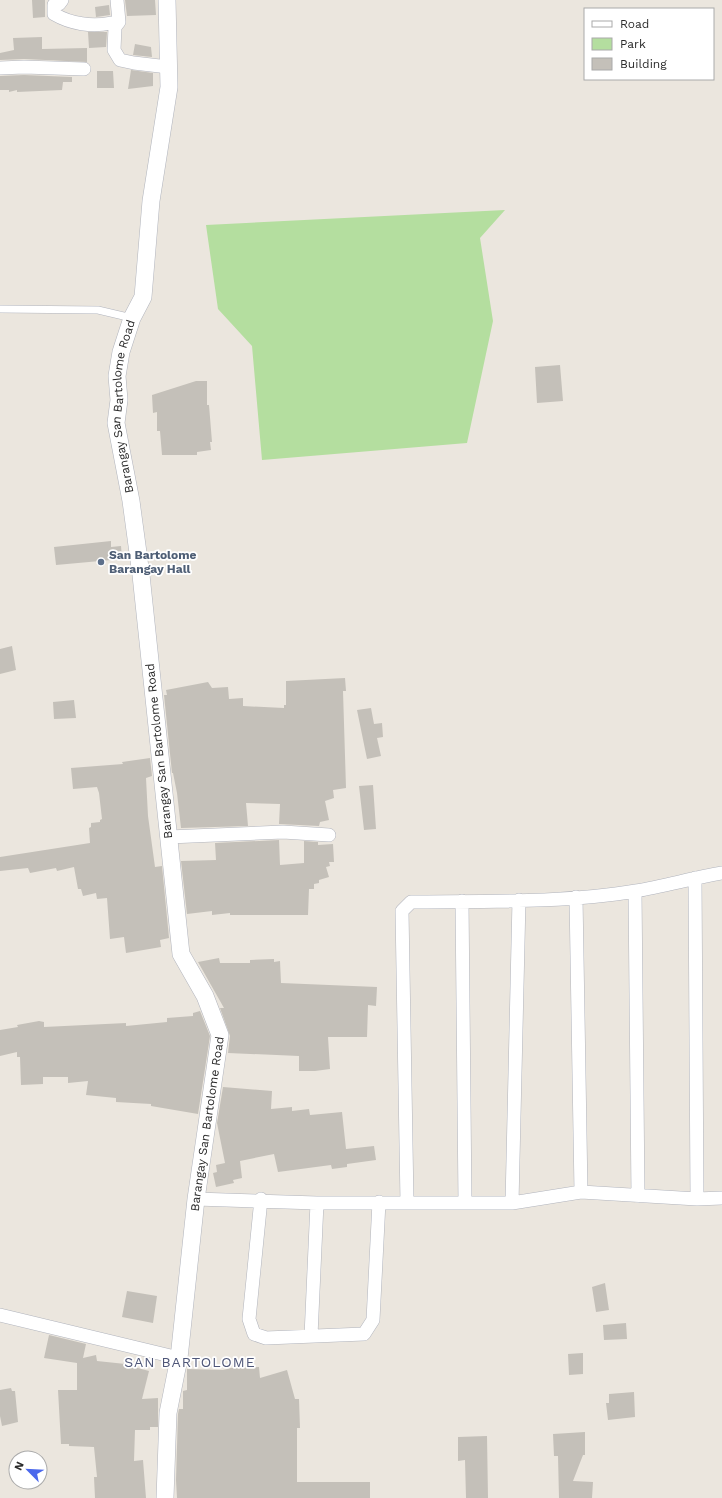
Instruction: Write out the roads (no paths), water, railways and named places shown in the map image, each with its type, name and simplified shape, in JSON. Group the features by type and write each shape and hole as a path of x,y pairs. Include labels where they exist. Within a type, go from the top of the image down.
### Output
{"street":[{"path":"62,0 59,4 54,5 53,8 54,14 63,19 80,24 103,25 111,23 115,27"},
{"path":"117,0 119,22 115,27 114,50 120,60 168,67"},
{"name":"Barangay San Bartolome Road","path":"166,1498 168,1413 178,1358 196,1198 220,1035 205,996 181,954 141,575 131,500 116,424 119,400 117,376 121,352 132,318 143,296 151,201 169,87 167,0"},
{"path":"0,68 24,67 84,69"},
{"path":"169,837 283,832 329,835"},
{"path":"408,1202 402,911 411,902 462,902 576,897 636,891 722,873"},
{"path":"694,878 697,1199"},
{"path":"636,891 638,1196"},
{"path":"576,897 581,1192"},
{"path":"512,1203 519,900"},
{"path":"462,902 465,1203"},
{"path":"196,1198 261,1199 317,1203 512,1203 581,1192 697,1199 722,1198"},
{"path":"261,1199 249,1319 254,1334 266,1338 364,1334 373,1320 379,1202"},
{"path":"311,1336 317,1203"},
{"path":"0,1315 178,1358"}],"lane":[{"path":"0,309 98,310 132,318"}],"place":[{"name":"San Bartolome Barangay Hall","path":"101,562"}],"district":[{"name":"SAN BARTOLOME","path":"190,1362"}]}
